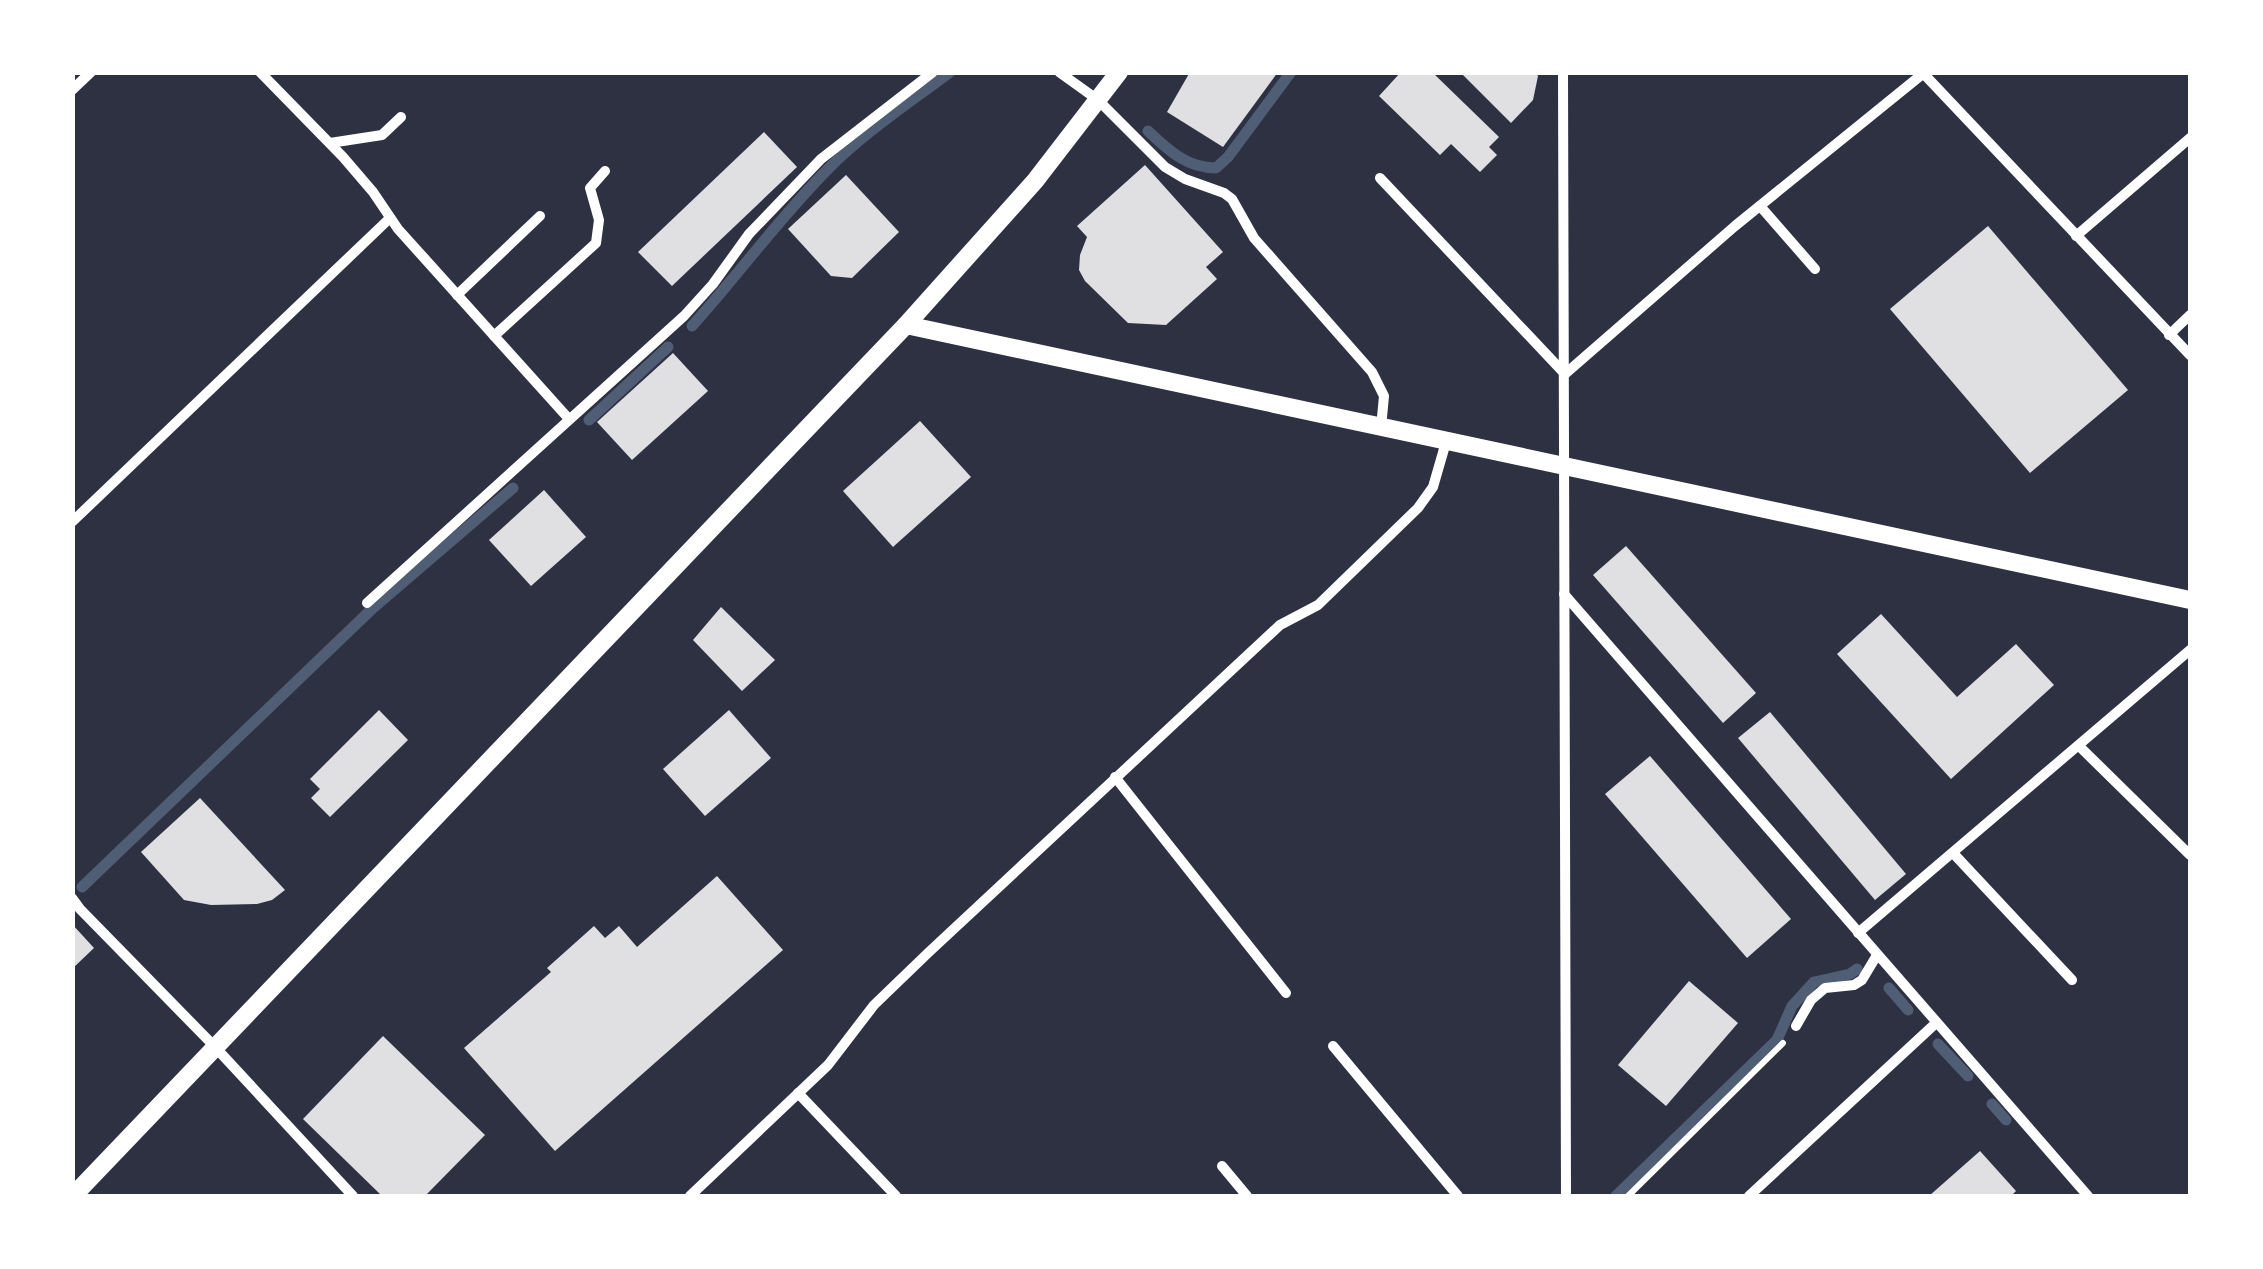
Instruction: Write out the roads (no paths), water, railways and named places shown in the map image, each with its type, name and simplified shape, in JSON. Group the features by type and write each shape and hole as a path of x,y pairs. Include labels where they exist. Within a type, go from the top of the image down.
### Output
{"street":[{"path":"72,90 91,72"},
{"path":"260,72 374,192 390,218 569,420"},
{"path":"367,604 684,316 714,284 749,234 821,159 933,72"},
{"path":"1060,72 1098,100 1165,167 1232,199 1254,238 1372,372 1384,396 1381,428"},
{"path":"76,1189 216,1048 906,325 1035,181 1119,72"},
{"path":"1563,72 1566,1196"},
{"path":"1564,374 1760,206 1924,73 2190,356"},
{"path":"330,144 382,134 401,118"},
{"path":"2076,236 2190,138"},
{"path":"494,336 596,243 599,220 590,188 605,171"},
{"path":"1380,178 1564,374"},
{"path":"1760,206 1815,269"},
{"path":"457,295 540,216"},
{"path":"72,522 390,218"},
{"path":"2169,334 2190,316"},
{"path":"906,325 2190,600"},
{"path":"690,1196 828,1065 874,1005 1280,625 1318,606 1418,508 1433,487 1446,442"},
{"path":"1563,594 2088,1196"},
{"path":"1858,933 2190,650"},
{"path":"2080,746 2190,856"},
{"path":"1116,777 1286,993"},
{"path":"1953,853 2072,980"},
{"path":"72,898 354,1196"},
{"path":"1796,1026 1811,1000 1825,988 1854,985 1862,980 1877,955"},
{"path":"1748,1196 1936,1023"},
{"path":"1332,1046 1458,1196"},
{"path":"798,1093 896,1196"},
{"path":"1222,1166 1243,1195"}],"waterway":[{"path":"692,326 829,168 872,130 950,72"},
{"path":"1148,131 1187,161 1216,168 1291,72"},
{"path":"589,420 668,347"},
{"path":"82,887 373,608 513,488"},
{"path":"1616,1196 1777,1040 1792,1006 1814,982 1857,969"},
{"path":"1889,988 1908,1010"},
{"path":"1938,1044 1968,1076"},
{"path":"1992,1104 2006,1120"}]}
